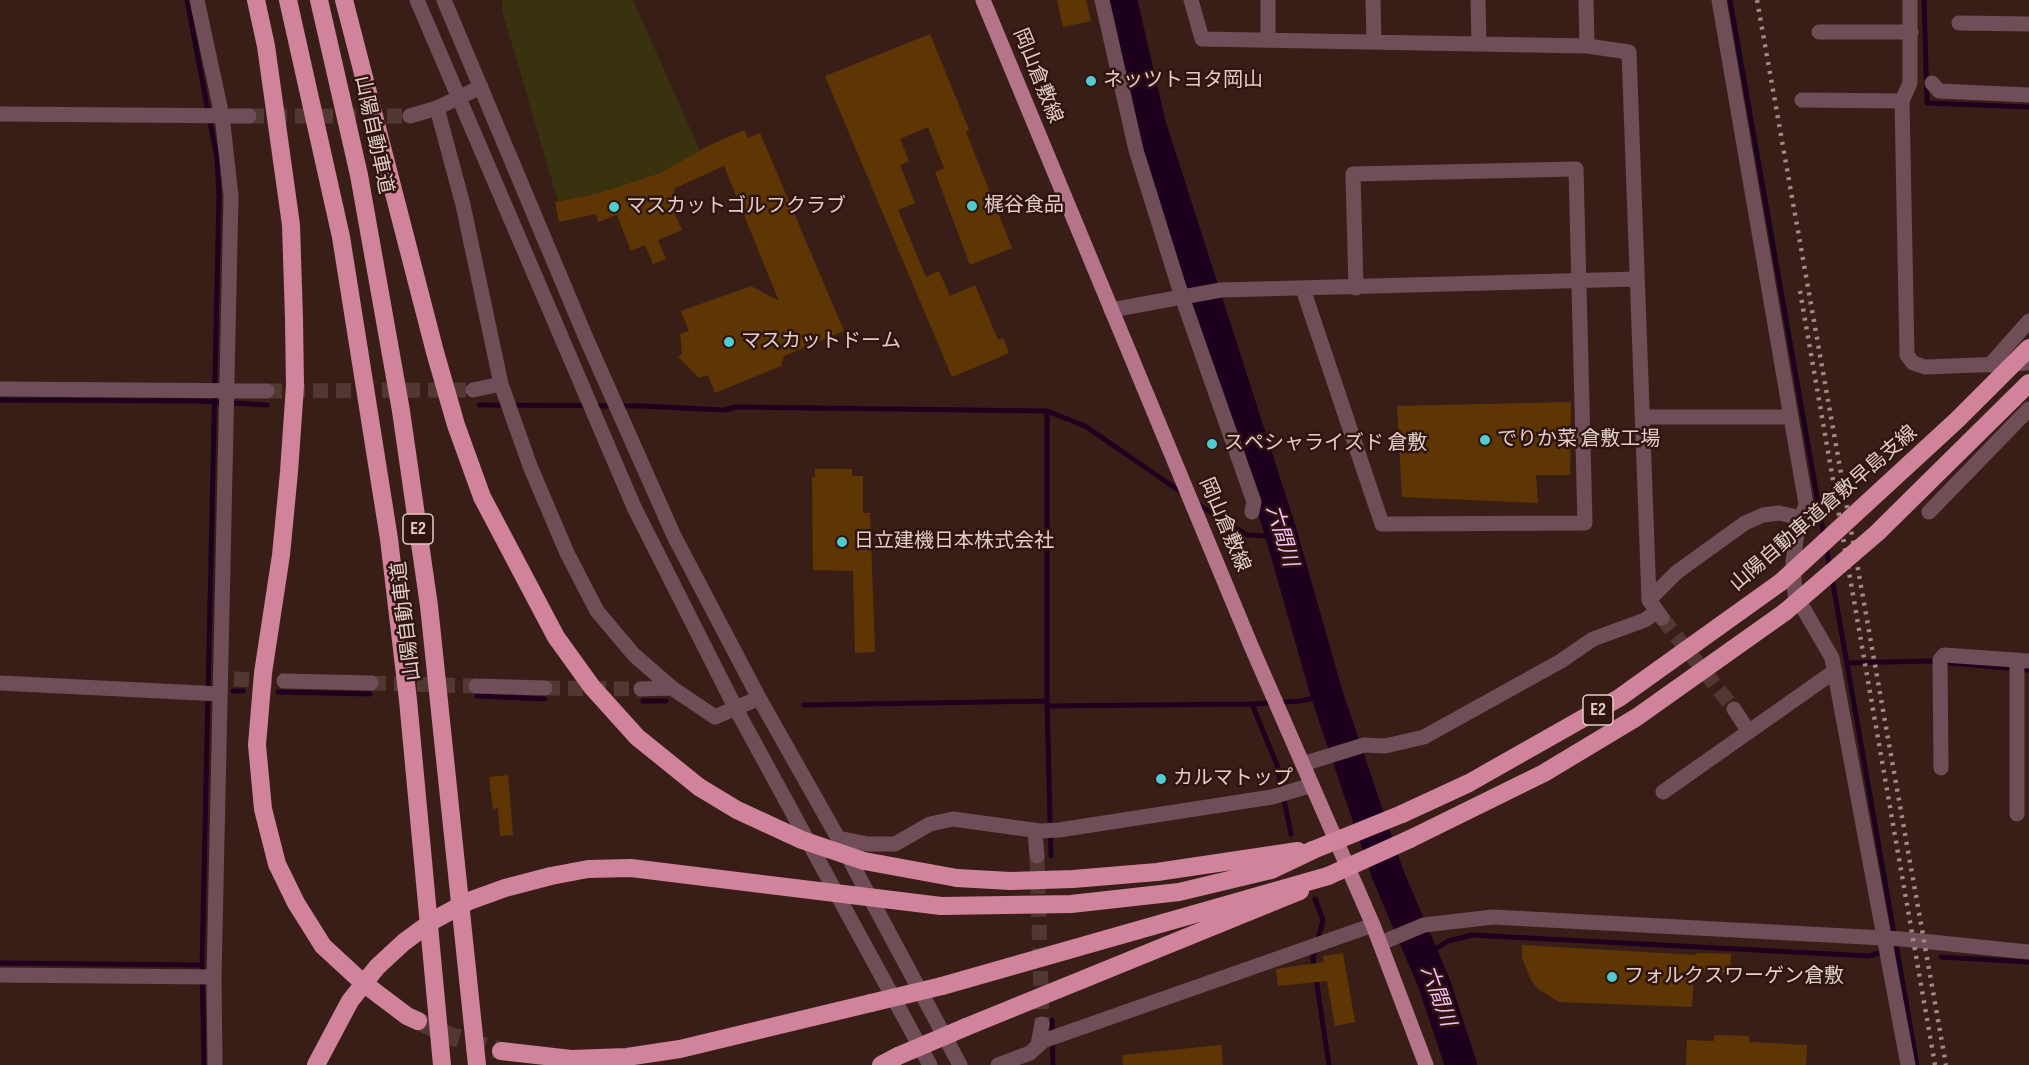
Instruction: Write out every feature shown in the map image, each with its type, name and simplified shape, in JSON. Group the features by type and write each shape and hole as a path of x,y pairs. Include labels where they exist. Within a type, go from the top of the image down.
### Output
{"highway":[{"path":"256,0 266,46 291,225 295,386 281,555 263,673 257,745 263,809 277,864 296,903 323,946 362,982 407,1016 418,1021"},
{"name":"山陽自動車道","path":"288,0 340,237 387,527 408,700 442,1065"},
{"name":"山陽自動車道","path":"319,0 361,186 401,411 429,606 477,1065"},
{"path":"344,0 435,352 456,425 482,497 556,637 592,687 637,737 699,787 737,810 802,840 864,861 957,878 1010,881 1073,879 1157,872 1314,850"},
{"name":"山陽自動車道倉敷早島支線","path":"1314,850 1402,814 1469,783 1619,698 1781,582 1957,420 2029,348"},
{"name":"E2","path":"1328,876 1410,839 1544,773 1618,728 1721,659 1785,612 1877,533 2029,383"},
{"path":"316,1065 350,1001 377,967 404,942 434,920 469,901 539,879 588,869 631,868 941,906 1071,904 1179,892 1271,870 1314,850"},
{"path":"501,1051 571,1059 627,1057 680,1049 942,986 1328,876"},
{"path":"881,1065 966,1028 1287,898 1328,876"}],"main road":[{"name":"岡山倉敷線","path":"983,0 1276,702 1373,925 1386,941 1426,1065"}],"street":[{"path":"197,0 213,116 231,195 222,392 226,412 227,678 212,694 206,977 215,1065"},
{"path":"417,0 592,414 634,507 736,709 930,1065"},
{"path":"444,0 612,397 674,536 759,698 838,838 960,1065"},
{"path":"1102,0 1136,150 1254,502 1252,512"},
{"path":"1191,0 1202,39 1587,46 1629,52 1643,417 1656,610"},
{"path":"1268,0 1268,40"},
{"path":"1373,0 1374,42"},
{"path":"1478,0 1479,44"},
{"path":"1586,0 1587,46"},
{"path":"1719,0 1806,504 1793,562 1795,594 1832,658 1890,943 1908,1065"},
{"path":"1910,0 1910,83 1902,101 1907,355 1913,363 1925,367 2029,363"},
{"path":"1959,22 2029,24"},
{"path":"1819,32 1911,32"},
{"path":"1932,83 1939,91 2029,95"},
{"path":"410,116 437,108 481,87"},
{"path":"1802,100 1902,101"},
{"path":"437,108 463,205 506,397 567,553 597,611 634,655 672,688 709,715 715,717 759,698"},
{"path":"0,114 249,116"},
{"path":"1303,289 1382,524 1585,523 1576,169 1353,174 1356,288"},
{"path":"1111,310 1217,290 1637,279"},
{"path":"1990,365 2029,321"},
{"path":"0,389 267,391"},
{"path":"473,390 506,397"},
{"path":"1929,512 2029,409"},
{"path":"1643,417 1791,417"},
{"path":"1303,764 1364,745 1385,746 1424,737 1562,661 1593,639 1645,620 1656,610 1677,572 1745,524 1763,515 1779,513 1802,518"},
{"path":"1941,768 1939,665 1944,655 2020,666 2017,814"},
{"path":"1663,792 1835,671"},
{"path":"284,681 371,683"},
{"path":"0,683 212,694"},
{"path":"476,686 545,688"},
{"path":"641,689 672,688"},
{"path":"1734,710 1749,732"},
{"path":"838,838 868,844 895,844 930,824 953,819 1037,830 1059,830 1290,794 1312,785"},
{"path":"1037,830 1037,856"},
{"path":"1386,941 1424,925 1493,917 2029,952"},
{"path":"998,1065 1030,1053 1041,1043 1060,1035 1373,925"},
{"path":"0,975 206,977"},
{"path":"1041,1043 1042,1024"}],"shaded area":[{"name":"マスカットゴルフクラブ","path":"502,0 633,0 700,151 660,173 599,193 558,201 502,10"}],"building":[{"path":"1057,0 1086,0 1091,21 1063,27"},
{"name":"梶谷食品","path":"930,34 969,130 966,132 1012,248 970,265 935,172 944,168 928,127 900,139 909,161 900,165 915,203 898,210 926,277 939,271 950,296 975,285 998,340 1003,338 1009,353 952,377 825,76"},
{"path":"744,130 748,138 760,133 844,331 784,356 781,366 715,393 708,375 699,378 678,357 682,354 680,334 689,331 681,311 751,286 779,301 724,166 675,188 671,205 682,230 658,240 666,259 653,264 645,245 631,251 617,215 598,222 596,214 559,222 555,202 599,193 660,173 710,145"},
{"name":"でりか菜 倉敷工場","path":"1571,402 1570,475 1536,475 1538,503 1402,497 1397,406"},
{"name":"日立建機日本株式会社","path":"815,469 852,469 852,476 863,476 863,513 870,513 875,652 855,653 853,571 813,570 812,477 815,477"},
{"path":"508,775 513,835 500,836 498,808 493,809 489,777"},
{"name":"フォルクスワーゲン倉敷","path":"1522,945 1696,955 1697,953 1731,954 1730,973 1694,971 1692,1007 1559,1002 1538,989 1531,980 1522,958"},
{"path":"1343,953 1355,1022 1335,1026 1327,981 1278,986 1276,969 1324,962 1323,956"},
{"path":"1714,1035 1749,1036 1749,1042 1807,1045 1806,1065 1686,1065 1687,1040 1714,1041"},
{"path":"1221,1045 1223,1065 1123,1065 1122,1055"}],"waterway":[{"path":"187,0 217,158 219,196 202,965 204,1065"},
{"name":"六間川","path":"1121,0 1150,125 1280,530 1327,695 1388,875 1434,983 1461,1065"},
{"path":"1730,0 1824,536"},
{"path":"1924,0 1927,103 2029,107"},
{"path":"0,400 198,401 267,405"},
{"path":"479,405 642,406 724,410 735,407 1047,411 1085,426 1184,494"},
{"path":"1047,411 1047,701 1051,856"},
{"path":"1196,503 1247,535 1266,536 1280,530"},
{"path":"1826,545 1830,569"},
{"path":"1832,578 1917,1065"},
{"path":"1847,663 1929,661 2029,670"},
{"path":"233,691 243,691"},
{"path":"278,692 370,694"},
{"path":"1252,704 1301,701 1327,695"},
{"path":"477,696 545,699"},
{"path":"643,701 666,701"},
{"path":"804,705 1047,701"},
{"path":"1047,706 1252,704 1277,765 1291,834"},
{"path":"1315,899 1323,920 1313,958 1329,1065"},
{"path":"1423,957 1448,941 1472,935 1869,956 1885,951"},
{"path":"1941,957 2029,962"},
{"path":"0,963 202,965"},
{"path":"1052,1020 1053,1065"}],"tunnel":[{"path":"249,116 410,116"},
{"path":"267,391 473,390"},
{"path":"1662,618 1734,709"},
{"path":"234,679 284,681"},
{"path":"371,683 476,686"},
{"path":"545,688 641,689"},
{"path":"1037,856 1042,1024"},
{"path":"418,1021 450,1036 501,1051"}],"railway":[{"path":"1757,0 1946,1065"},
{"path":"1800,291 1935,1065"}],"place":[{"name":"ネッツトヨタ岡山","path":"1091,81"},
{"name":"梶谷食品","path":"972,206"},
{"name":"マスカットゴルフクラブ","path":"614,207"},
{"name":"マスカットドーム","path":"729,342"},
{"name":"でりか菜 倉敷工場","path":"1485,440"},
{"name":"スペシャライズド 倉敷","path":"1212,444"},
{"name":"日立建機日本株式会社","path":"842,542"},
{"name":"カルマトップ","path":"1161,779"},
{"name":"フォルクスワーゲン倉敷","path":"1612,977"}]}
